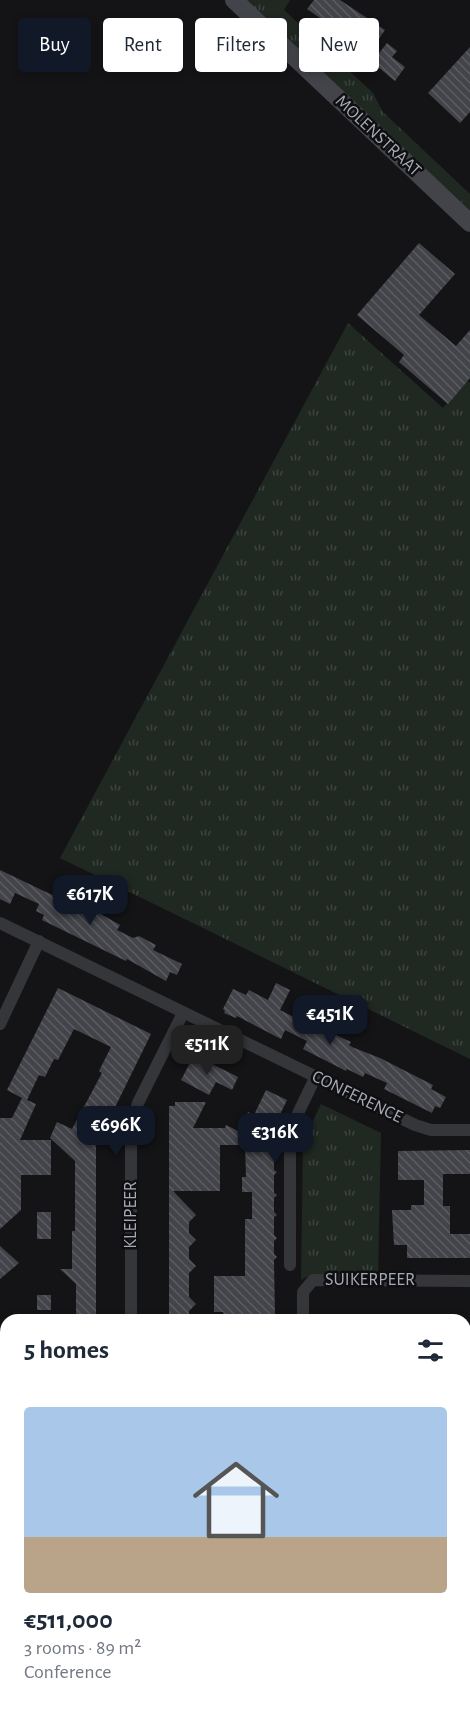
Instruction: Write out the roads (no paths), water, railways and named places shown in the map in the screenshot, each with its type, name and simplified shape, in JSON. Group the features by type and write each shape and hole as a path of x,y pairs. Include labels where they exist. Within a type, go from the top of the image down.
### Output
{"street":[{"name":"MOLENSTRAAT","path":"234,0 470,223"},
{"name":"CONFERENCE","path":"0,923 415,1125 431,1130 470,1130"},
{"path":"0,1024 39,941"},
{"name":"KLEIPEER","path":"132,1314 131,1129 138,1103 183,1013"},
{"path":"290,1264 291,1130 315,1076"},
{"name":"SUIKERPEER","path":"303,1314 303,1292 313,1280 470,1281"}]}
